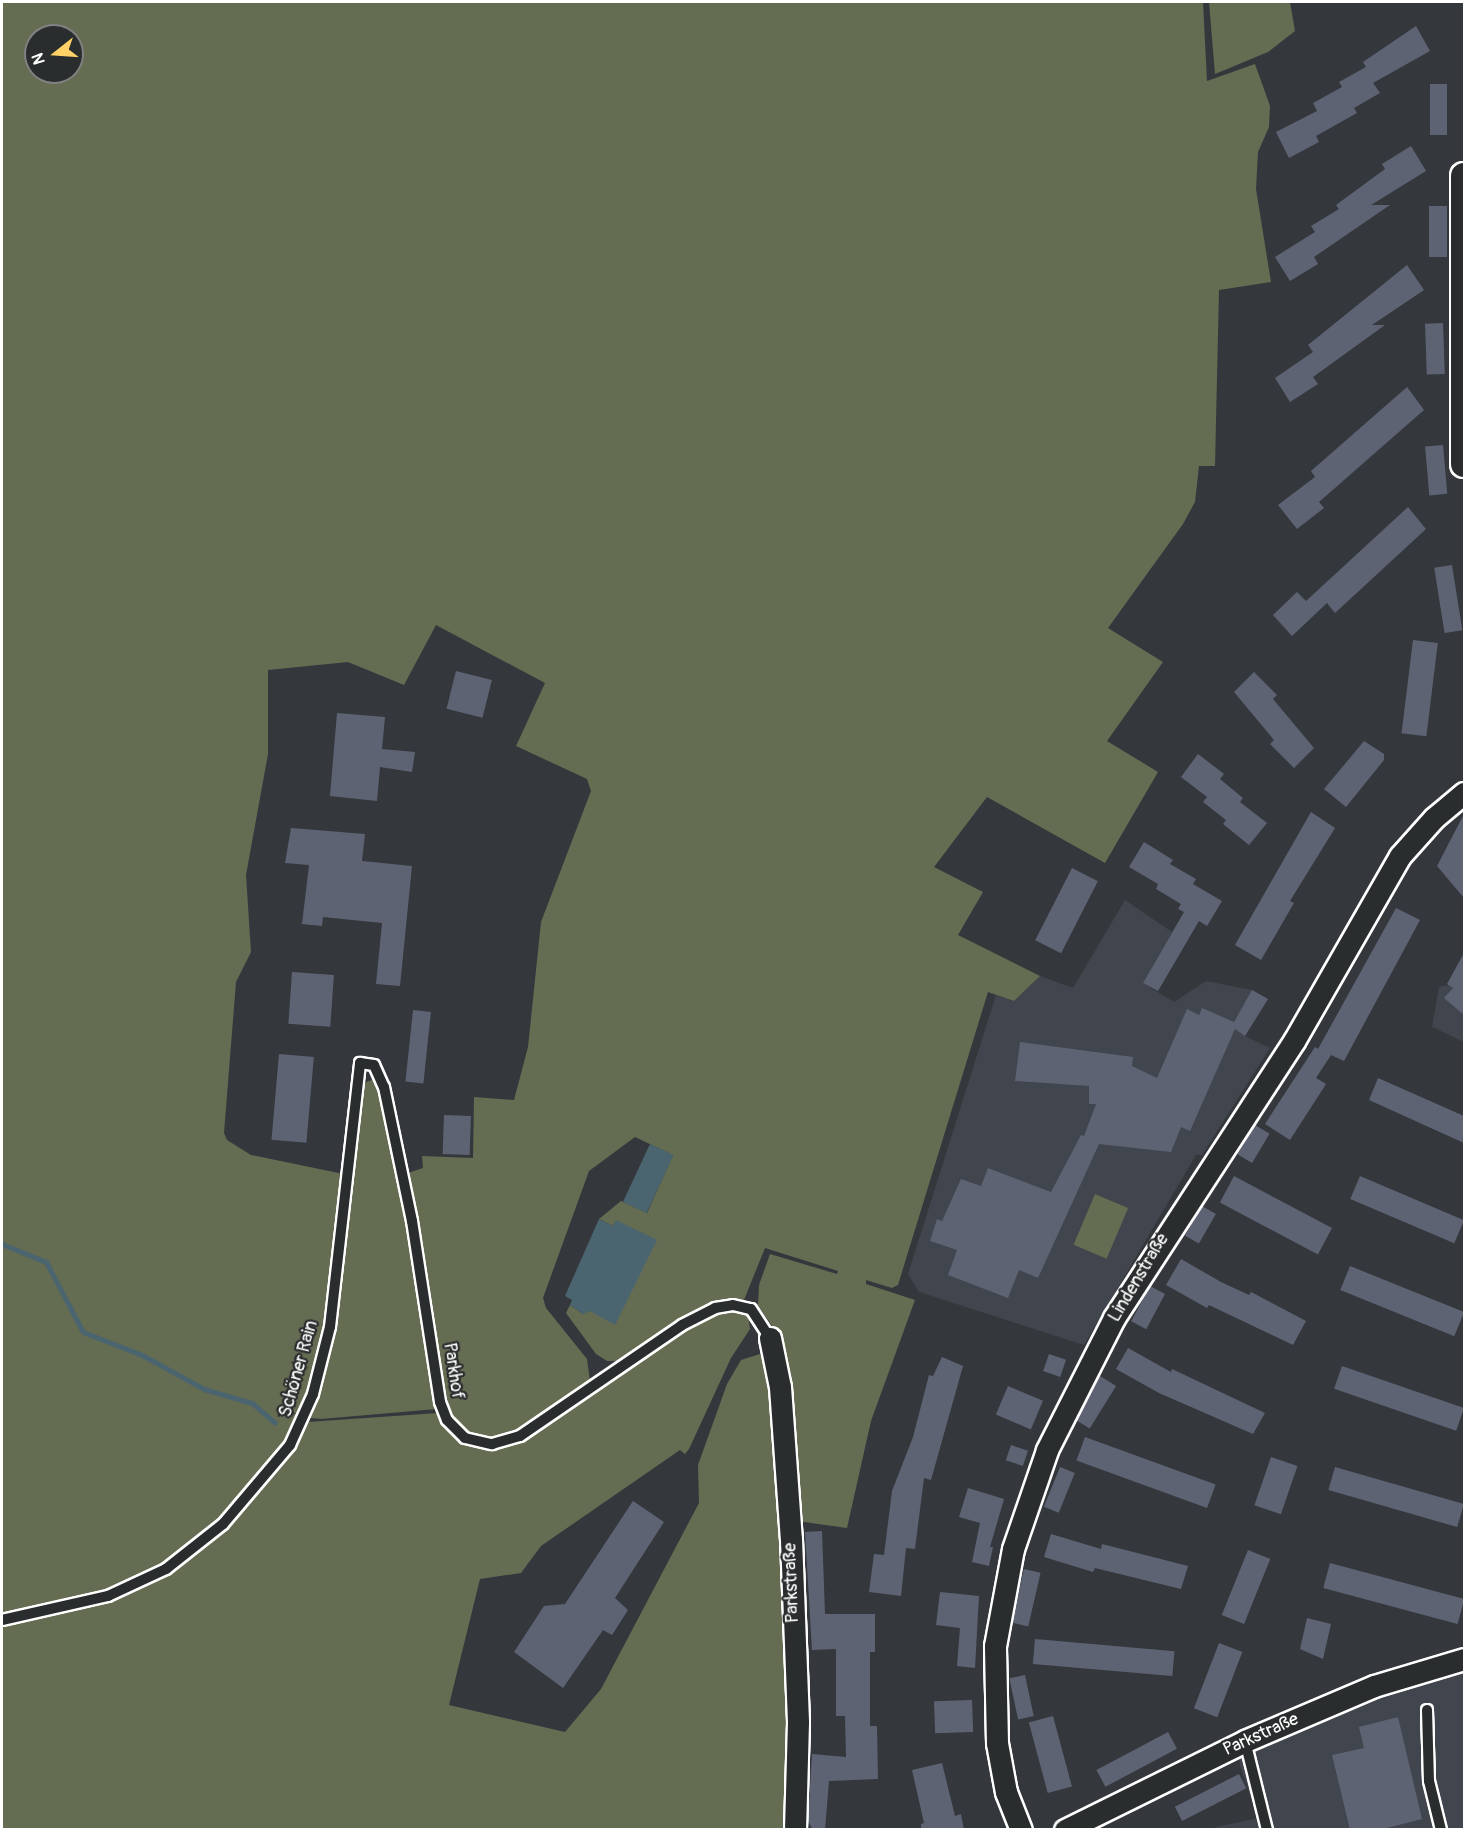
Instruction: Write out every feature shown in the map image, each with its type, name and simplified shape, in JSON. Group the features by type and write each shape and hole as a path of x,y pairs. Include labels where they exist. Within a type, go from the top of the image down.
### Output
{"street":[{"path":"1464,176 1464,464"},
{"name":"Lindenstraße","path":"1021,1830 1006,1792 997,1743 995,1646 1013,1549 1047,1450 1114,1318 1294,1041 1400,856 1434,818 1464,793"},
{"name":"Parkstraße","path":"770,1338 780,1387 791,1539 798,1722 795,1830"},
{"name":"Parkstraße","path":"1065,1830 1245,1741 1374,1686 1464,1659"}],"lane":[{"name":"Parkhof","path":"363,1062 374,1065 381,1075 397,1139 440,1402 447,1420 465,1438 492,1444 520,1436 667,1335 715,1308 733,1305 751,1309 770,1338"},
{"name":"Schöner Rain","path":"2,1620 108,1596 166,1569 224,1524 290,1445 313,1394 330,1327 348,1192 357,1071 363,1062"},
{"path":"1427,1710 1429,1781 1441,1830"},
{"path":"1245,1741 1267,1830"}],"shaded area":[{"path":"1125,900 1172,932 1143,983 1174,1002 1206,981 1252,990 1268,999 1245,1036 1270,1048 1202,1155 1196,1155 1084,1345 919,1292 908,1274 996,995 1014,1001 1040,976 1073,988"},
{"path":"1464,982 1464,1042 1432,1027 1439,987"},
{"path":"1464,1673 1464,1829 1203,1830 1258,1818 1240,1766 1239,1750 1413,1682"}],"green space":[{"path":"2,2 1203,2 1207,81 1255,64 1270,106 1269,127 1258,152 1256,189 1271,282 1219,290 1215,466 1199,466 1195,502 1183,524 1108,628 1163,662 1107,741 1158,772 1105,863 987,797 934,867 983,892 958,935 1040,976 1014,1001 988,992 898,1285 892,1288 866,1280 866,1284 915,1300 871,1421 847,1528 797,1521 774,1329 758,1305 759,1285 770,1254 837,1274 838,1271 765,1248 744,1300 720,1302 687,1317 618,1361 607,1361 596,1354 566,1313 570,1305 583,1314 616,1220 613,1226 599,1219 621,1201 647,1213 673,1155 635,1137 589,1171 543,1298 546,1308 587,1359 590,1381 520,1431 494,1438 467,1433 449,1410 408,1173 423,1168 422,1156 473,1158 474,1097 514,1100 528,1047 541,922 591,791 587,779 516,746 545,683 436,625 404,685 348,662 268,670 268,754 246,875 251,952 236,982 224,1133 227,1140 251,1155 353,1176 363,1083 375,1079 389,1128 418,1281 437,1409 321,1419 300,1417 284,1445 220,1520 167,1563 109,1591 2,1615"},
{"path":"1209,2 1290,2 1295,31 1268,52 1215,74"},
{"path":"1095,1194 1128,1208 1107,1259 1074,1245"},
{"path":"729,1309 748,1315 750,1329 731,1358 689,1449 685,1454 680,1450 541,1546 521,1573 480,1579 449,1705 565,1732 601,1689 699,1503 698,1465 727,1384 741,1360 760,1354 768,1359 787,1606 789,1829 2,1829 2,1625 110,1600 179,1566 227,1526 274,1476 307,1422 438,1413 453,1436 468,1446 504,1448 541,1429 677,1333 708,1315"}],"water":[{"path":"650,1144 674,1155 647,1213 623,1202"},
{"path":"599,1219 613,1226 616,1220 657,1240 615,1325 590,1311 583,1314 570,1305 572,1300 565,1296"}],"building":[{"path":"1416,26 1430,51 1373,83 1380,93 1354,108 1357,113 1316,136 1319,142 1289,158 1276,132 1317,111 1313,103 1342,87 1339,82 1366,67 1363,62"},
{"path":"1430,84 1447,84 1447,135 1430,135"},
{"path":"1411,146 1426,171 1371,205 1390,205 1314,257 1318,264 1290,281 1275,257 1315,232 1311,226 1339,209 1336,205 1385,169 1382,164"},
{"path":"1429,206 1447,206 1447,257 1429,257"},
{"path":"1407,265 1424,290 1372,325 1385,325 1313,377 1318,384 1290,402 1275,378 1313,352 1308,345"},
{"path":"1443,323 1445,374 1427,375 1425,324"},
{"path":"1407,387 1424,410 1319,502 1324,508 1297,529 1278,505 1315,477 1311,471"},
{"path":"1443,445 1447,494 1429,495 1425,447"},
{"path":"1408,507 1426,529 1335,613 1327,603 1292,636 1273,615 1297,592 1306,601"},
{"path":"1452,565 1462,630 1445,633 1434,568"},
{"path":"1413,640 1438,643 1426,736 1402,733"},
{"path":"456,671 492,680 482,718 447,709"},
{"path":"1254,672 1277,695 1273,699 1314,748 1294,768 1270,744 1274,740 1234,692"},
{"path":"337,713 385,717 382,749 415,752 412,772 380,767 377,801 330,796"},
{"path":"1364,741 1384,754 1384,760 1346,807 1324,789"},
{"path":"1198,754 1224,774 1220,779 1243,798 1240,802 1267,823 1249,845 1223,824 1226,820 1203,802 1207,797 1181,777"},
{"path":"1311,812 1335,828 1290,901 1294,903 1261,960 1235,945"},
{"path":"1464,814 1464,898 1437,866"},
{"path":"291,828 365,834 362,861 412,866 400,986 376,984 382,923 323,917 322,926 302,924 309,865 285,863"},
{"path":"1144,842 1173,860 1170,864 1196,879 1193,884 1222,901 1207,926 1199,921 1158,991 1143,983 1184,912 1178,909 1181,904 1156,889 1158,884 1129,867"},
{"path":"1072,868 1098,881 1061,953 1035,940"},
{"path":"1396,908 1420,920 1344,1061 1331,1055 1316,1078 1326,1084 1290,1140 1265,1124 1315,1047 1318,1049"},
{"path":"1464,953 1464,1015 1444,998 1453,988 1447,984"},
{"path":"292,972 334,975 330,1027 288,1024"},
{"path":"1252,990 1268,999 1245,1036 1235,1029 1190,1131 1181,1127 1171,1152 1099,1144 1038,1278 1019,1270 1008,1298 948,1275 957,1250 930,1241 937,1219 942,1221 961,1179 981,1186 988,1168 1051,1192 1081,1135 1084,1136 1096,1104 1089,1104 1089,1086 1015,1081 1020,1042 1133,1057 1132,1066 1157,1078 1187,1009 1199,1015 1202,1008 1234,1022"},
{"path":"413,1010 431,1012 423,1083 405,1082"},
{"path":"279,1054 314,1057 306,1143 272,1140"},
{"path":"1378,1078 1464,1116 1464,1143 1369,1100"},
{"path":"444,1115 471,1116 470,1155 443,1154"},
{"path":"1255,1125 1270,1134 1252,1163 1237,1154"},
{"path":"1234,1176 1332,1228 1318,1255 1220,1202"},
{"path":"1360,1176 1464,1220 1454,1243 1350,1199"},
{"path":"1202,1206 1216,1214 1199,1243 1185,1235"},
{"path":"1181,1259 1221,1282 1249,1295 1251,1292 1306,1321 1293,1345 1209,1305 1207,1308 1166,1285"},
{"path":"1350,1266 1464,1312 1454,1336 1340,1290"},
{"path":"1150,1286 1165,1294 1146,1329 1131,1321"},
{"path":"1128,1348 1171,1372 1172,1369 1265,1413 1253,1434 1159,1393 1116,1369"},
{"path":"1049,1354 1066,1360 1060,1377 1043,1371"},
{"path":"942,1357 963,1366 931,1480 924,1478 915,1549 906,1548 901,1596 869,1592 874,1554 884,1555 892,1491 913,1437 929,1375 933,1376"},
{"path":"1342,1366 1464,1408 1456,1431 1334,1389"},
{"path":"1100,1376 1116,1386 1090,1428 1074,1418"},
{"path":"1008,1386 1043,1401 1031,1429 996,1415"},
{"path":"1085,1437 1216,1485 1207,1508 1076,1460"},
{"path":"1011,1445 1028,1451 1023,1466 1006,1460"},
{"path":"1271,1457 1297,1466 1281,1514 1254,1505"},
{"path":"1060,1467 1075,1473 1059,1513 1044,1507"},
{"path":"1335,1467 1464,1504 1457,1527 1328,1490"},
{"path":"968,1488 1004,1499 990,1547 993,1547 989,1566 972,1562 980,1523 959,1517"},
{"path":"633,1501 664,1522 615,1598 628,1610 612,1635 603,1630 563,1688 514,1652 544,1606 565,1604"},
{"path":"822,1531 825,1614 875,1614 875,1652 870,1652 870,1726 877,1726 878,1779 829,1781 825,1830 813,1830 808,1821 812,1754 846,1757 845,1716 836,1716 836,1649 812,1650 805,1532"},
{"path":"1051,1534 1101,1549 1102,1544 1188,1566 1181,1589 1095,1568 1093,1572 1044,1557"},
{"path":"1248,1550 1270,1559 1244,1624 1222,1615"},
{"path":"1330,1563 1464,1599 1458,1624 1323,1588"},
{"path":"1024,1569 1041,1573 1028,1626 1012,1623"},
{"path":"940,1592 979,1596 975,1668 957,1666 960,1628 936,1625"},
{"path":"1307,1618 1331,1624 1323,1659 1300,1649"},
{"path":"1035,1639 1174,1651 1172,1676 1033,1664"},
{"path":"1219,1643 1242,1652 1217,1717 1194,1708"},
{"path":"1025,1675 1034,1716 1018,1719 1009,1678"},
{"path":"972,1700 973,1732 935,1733 934,1701"},
{"path":"1053,1716 1072,1787 1048,1793 1029,1722"},
{"path":"1398,1717 1422,1819 1379,1830 1350,1830 1332,1755 1364,1748 1359,1727"},
{"path":"1168,1732 1177,1749 1105,1787 1096,1770"},
{"path":"942,1763 955,1816 961,1814 964,1830 921,1830 921,1824 924,1823 912,1770"},
{"path":"1239,1774 1246,1788 1182,1821 1175,1807"}],"waterway":[{"path":"2,1244 46,1262 83,1332 142,1355 204,1389 252,1403 275,1423"}]}
